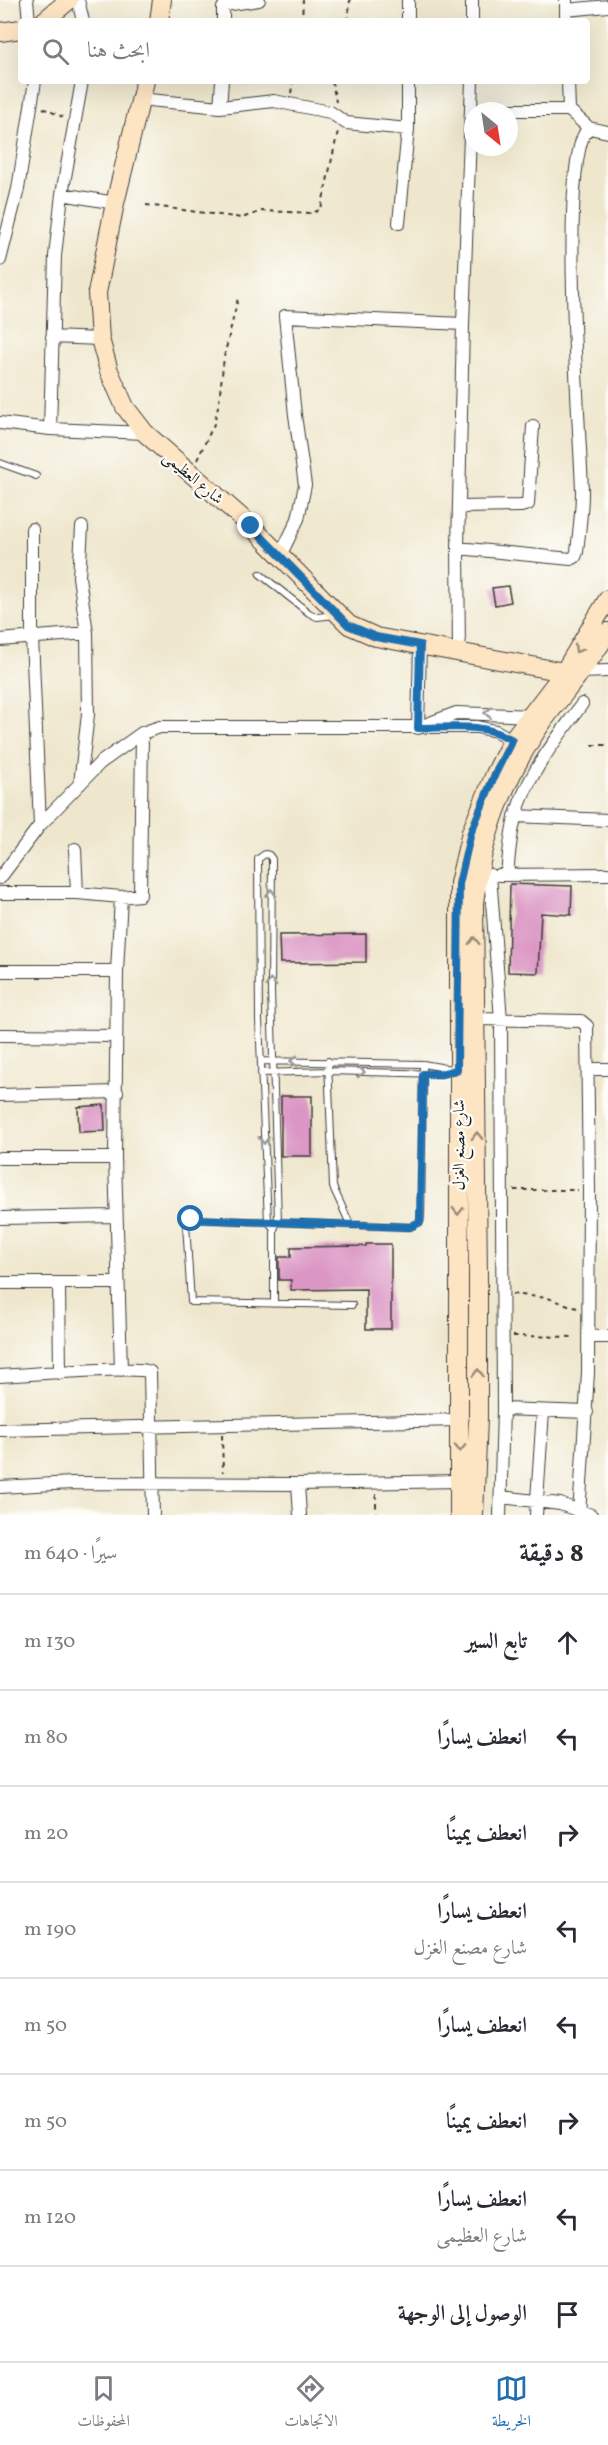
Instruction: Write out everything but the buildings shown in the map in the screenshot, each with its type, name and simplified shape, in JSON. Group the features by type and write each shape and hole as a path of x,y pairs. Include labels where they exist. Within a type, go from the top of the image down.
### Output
{"street":[{"path":"27,0 29,18"},
{"path":"48,18 69,0"},
{"path":"78,0 82,18"},
{"path":"159,18 162,0"},
{"path":"223,18 225,5 259,0"},
{"path":"408,0 408,18"},
{"path":"472,0 472,18"},
{"path":"566,10 608,6"},
{"path":"0,32 18,29"},
{"path":"0,260 18,189 35,84"},
{"path":"50,429 54,276 62,194 82,84"},
{"name":"شارع العظيمى","path":"144,84 115,203 98,292 100,339 109,371 125,407 145,433 281,554 348,625 362,632 420,645 573,672"},
{"path":"220,107 222,84"},
{"path":"399,223 408,129 408,84"},
{"path":"459,652 458,548 463,324 472,84"},
{"path":"568,84 569,110"},
{"path":"139,99 220,107 274,101 330,112 349,124 408,129"},
{"path":"518,110 569,110 589,128 608,132"},
{"path":"458,548 571,559 578,552 582,493 572,242 574,183 583,136 589,128"},
{"path":"62,194 115,203"},
{"path":"281,554 298,519 305,485 285,315 463,324"},
{"path":"52,337 100,339"},
{"path":"0,423 50,429 145,433"},
{"path":"460,507 528,504 533,426"},
{"path":"80,784 88,714 87,633 79,578 82,527"},
{"path":"32,529 32,637 40,825"},
{"name":"شارع مصنع الغزل","path":"573,672 608,599"},
{"name":"شارع مصنع الغزل","path":"459,1515 457,1070 459,884 471,832 495,774 573,672 608,632"},
{"path":"0,640 87,633"},
{"path":"418,728 420,645"},
{"path":"573,672 608,671"},
{"path":"507,875 515,816 523,795 542,761 582,704"},
{"path":"418,728 456,713 538,716"},
{"path":"1,877 40,825 80,784 121,746 142,733 160,727 477,727 496,731 519,745"},
{"path":"0,893 77,893 137,897 142,893 142,733"},
{"name":"شارع مصنع الغزل","path":"474,1515 478,1418 478,1277 474,903 483,876 494,814 519,745"},
{"path":"515,816 608,820"},
{"path":"75,849 77,893"},
{"path":"0,859 1,877"},
{"path":"500,1515 503,1409 501,1020 483,876 608,874"},
{"path":"121,897 117,971 115,1158 121,1370"},
{"path":"0,971 117,971"},
{"path":"475,1019 585,1022 587,1026 590,1190 587,1412 583,1513 536,1500 501,1497"},
{"path":"0,1035 116,1036"},
{"path":"589,1069 608,1069"},
{"path":"457,1070 476,1070"},
{"path":"0,1095 117,1092"},
{"path":"0,1158 115,1158"},
{"path":"0,1218 116,1216"},
{"path":"459,1277 478,1277"},
{"path":"0,1283 118,1283"},
{"path":"59,1284 60,1373"},
{"path":"588,1337 608,1337"},
{"path":"0,1376 145,1369 150,1371 153,1515"},
{"path":"503,1409 587,1412"},
{"path":"536,1515 543,1411"},
{"path":"0,1430 460,1420"},
{"path":"0,1487 72,1484 459,1481"},
{"path":"298,1484 300,1515"}],"lane":[{"path":"0,463 36,476"},
{"path":"260,574 317,617 337,615"},
{"path":"274,1229 268,1221 261,1073 258,860 265,854 272,859 271,968 278,1221 274,1229 274,1304"},
{"path":"261,1060 423,1064 457,1070"},
{"path":"328,1061 333,1187 350,1224"},
{"path":"352,1305 194,1303 190,1299 186,1224 191,1219 410,1227 420,1222 423,1064"},
{"path":"261,1073 328,1071 440,1074 457,1070"}],"path":[{"path":"302,18 303,0"},
{"path":"348,18 350,0"},
{"path":"33,104 76,124"},
{"path":"146,205 242,218 262,211 318,212 321,209 341,120"},
{"path":"190,474 214,424 224,357 238,298"},
{"path":"592,745 608,745"},
{"path":"503,1191 590,1190"},
{"path":"503,1292 548,1298 588,1311"},
{"path":"503,1336 588,1337"},
{"path":"222,1425 223,1484"},
{"path":"375,1482 376,1515"}],"route":[{"path":"191,1219 410,1227 420,1222 423,1074 440,1074 457,1070 457,907 464,857 471,832 512,740 496,731 477,727 418,728 420,645 376,637 348,625 281,554 251,526"}]}
